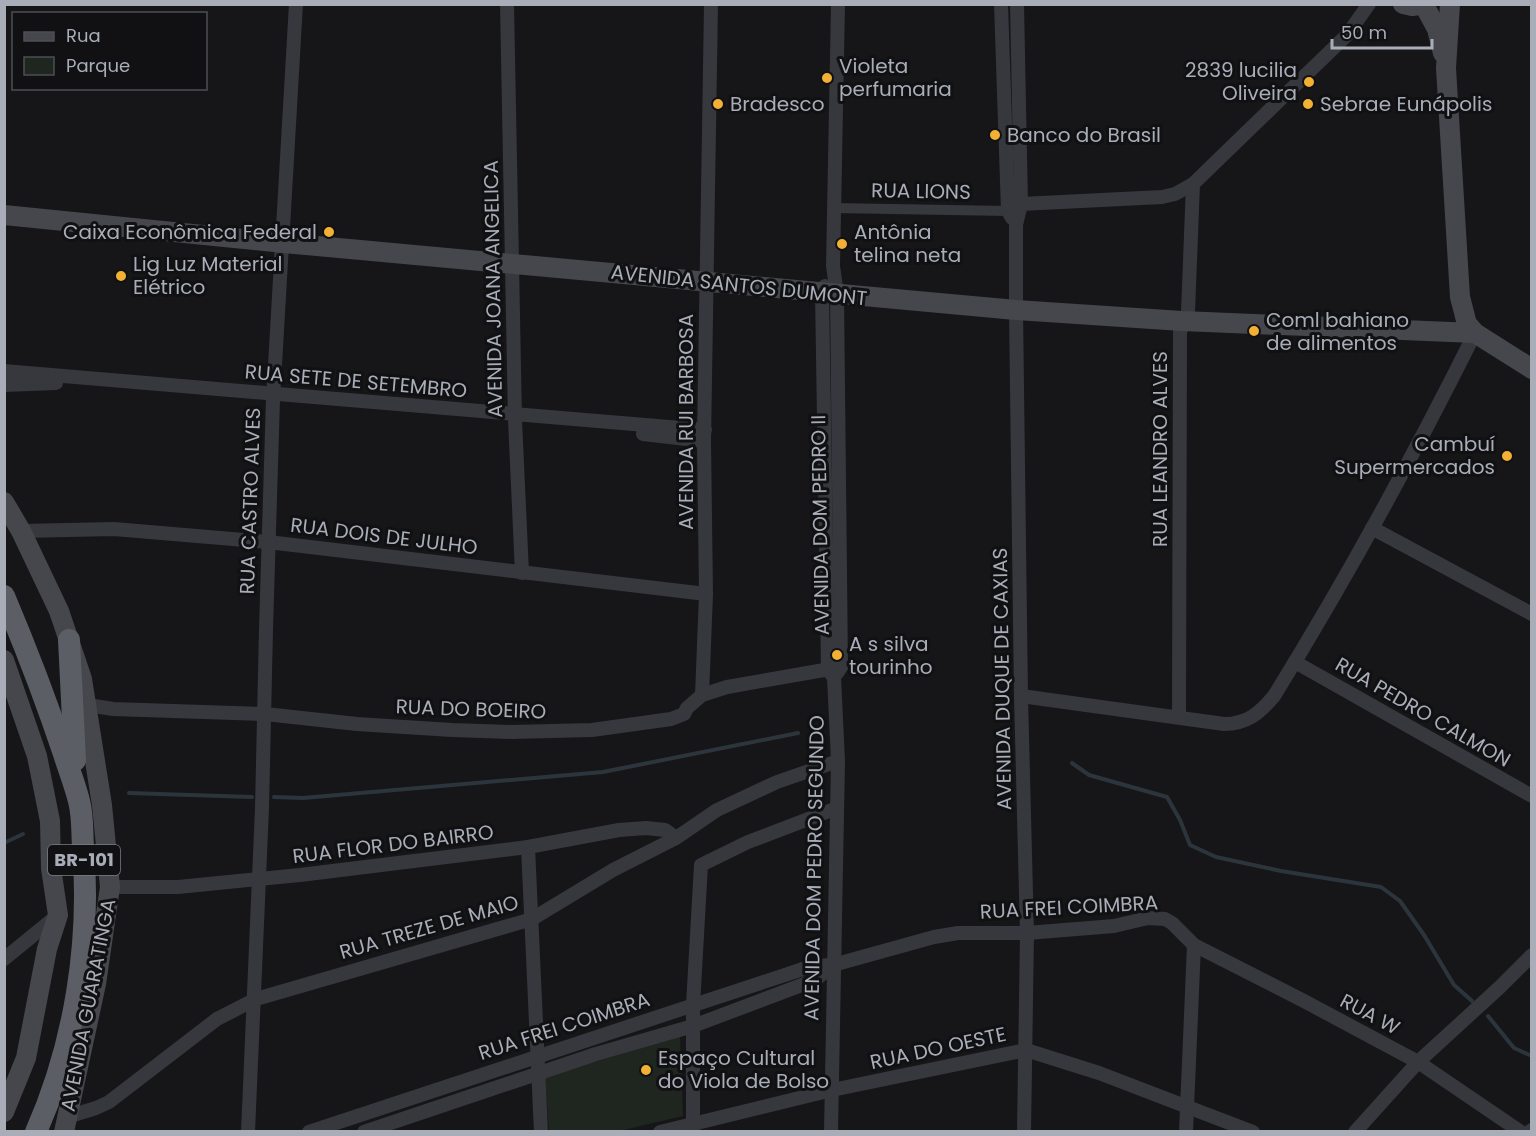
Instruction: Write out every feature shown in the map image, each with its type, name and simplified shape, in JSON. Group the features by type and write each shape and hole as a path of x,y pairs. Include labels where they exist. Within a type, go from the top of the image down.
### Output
{"highway":[{"name":"BR-101","path":"4,596 36,673 80,803 85,867 85,935 81,967 66,1043 53,1088 36,1131"},
{"path":"69,640 73,744 80,803"}],"main road":[{"path":"1403,4 1424,5 1437,29 1446,68"},
{"path":"1450,4 1446,68 1460,297 1467,324 1475,333 1532,369"},
{"name":"AVENIDA SANTOS DUMONT","path":"4,215 1016,310 1182,321 1475,333"},
{"name":"AVENIDA GUARATINGA","path":"4,502 21,531 58,611 82,679 88,705 102,806 110,887 96,984 66,1127"},
{"path":"4,660 10,697 37,756 51,821 51,868 58,915 46,949 26,1058 4,1112"}],"street":[{"name":"RUA CASTRO ALVES","path":"248,1131 256,999 274,396 296,4"},
{"name":"AVENIDA JOANA ANGELICA","path":"507,4 515,417 522,573"},
{"name":"AVENIDA RUI BARBOSA","path":"702,695 706,594 706,281 711,4"},
{"path":"834,207 838,4"},
{"name":"AVENIDA DUQUE DE CAXIAS","path":"1001,4 1008,211 1016,225"},
{"name":"AVENIDA DUQUE DE CAXIAS","path":"1017,4 1021,204 1016,225 1016,310 1021,696 1027,933 1024,1131"},
{"path":"1008,211 1021,204 1162,197 1175,194 1192,184 1347,34 1369,4"},
{"name":"RUA LEANDRO ALVES","path":"1179,716 1180,332 1182,321 1188,312 1192,184"},
{"name":"RUA LIONS","path":"834,207 1008,211"},
{"name":"AVENIDA DOM PEDRO II","path":"834,207 830,294 832,397 840,514 834,671"},
{"path":"1021,696 1224,724 1241,722 1263,710 1274,696 1344,580 1431,423 1475,333"},
{"name":"RUA SETE DE SETEMBRO","path":"4,371 705,436"},
{"name":"RUA SETE DE SETEMBRO","path":"4,385 80,382 274,396"},
{"name":"AVENIDA DOM PEDRO II","path":"832,397 825,514 834,671"},
{"path":"825,514 840,514"},
{"path":"1372,528 1532,614"},
{"name":"RUA DOIS DE JULHO","path":"21,531 114,529 268,542 706,594"},
{"name":"RUA PEDRO CALMON","path":"1295,662 1532,796"},
{"name":"RUA DO BOEIRO","path":"88,705 265,714 357,724 452,730 512,732 592,730 671,719 684,714 687,708 702,695 727,687 834,671"},
{"name":"AVENIDA DOM PEDRO SEGUNDO","path":"831,1131 838,761 834,671"},
{"name":"RUA TREZE DE MAIO","path":"66,1127 109,1102 217,1019 256,999 532,919 613,870 676,838 727,805 777,782 838,761"},
{"path":"693,1128 693,1005 701,864 837,808"},
{"name":"RUA FLOR DO BAIRRO","path":"110,887 178,887 260,880 429,861 528,847 619,830 646,828 664,830 676,838"},
{"path":"528,847 541,1131"},
{"path":"4,959 58,915"},
{"name":"RUA FREI COIMBRA","path":"309,1131 812,966 833,965 942,935 1027,933 1114,926 1136,920 1160,918 1172,923 1194,945"},
{"path":"1186,1131 1194,945"},
{"name":"RUA W","path":"1194,945 1418,1062 1521,1131"},
{"path":"1355,1131 1418,1062 1532,955"},
{"name":"RUA FREI COIMBRA","path":"364,1131 539,1073 693,1026 815,980 833,965"},
{"name":"RUA DO OESTE","path":"660,1131 693,1128 831,1090 1026,1050 1099,1073 1253,1131"}],"green space":[{"path":"680,1036 683,1116 619,1131 549,1131 545,1077"}],"waterway":[{"path":"274,797 303,798 603,772 798,733"},
{"path":"1072,763 1089,775 1167,797 1190,845 1216,857 1281,871 1381,887 1400,901 1424,935 1454,985 1472,1001"},
{"path":"129,793 252,797"},
{"path":"4,843 23,834"},
{"path":"1488,1016 1514,1048 1532,1056"}],"place":[{"name":"Violeta perfumaria","path":"827,78"},
{"name":"2839 lucilia Oliveira","path":"1309,82"},
{"name":"Bradesco","path":"718,104"},
{"name":"Sebrae Eunápolis","path":"1308,104"},
{"name":"Banco do Brasil","path":"995,135"},
{"name":"Caixa Econômica Federal","path":"329,232"},
{"name":"Antônia telina neta","path":"842,244"},
{"name":"Lig Luz Material Elétrico","path":"121,276"},
{"name":"Coml bahiano de alimentos","path":"1254,331"},
{"name":"Cambuí Supermercados","path":"1507,456"},
{"name":"A s silva tourinho","path":"837,655"},
{"name":"Espaço Cultural do Viola de Bolso","path":"646,1070"}]}
